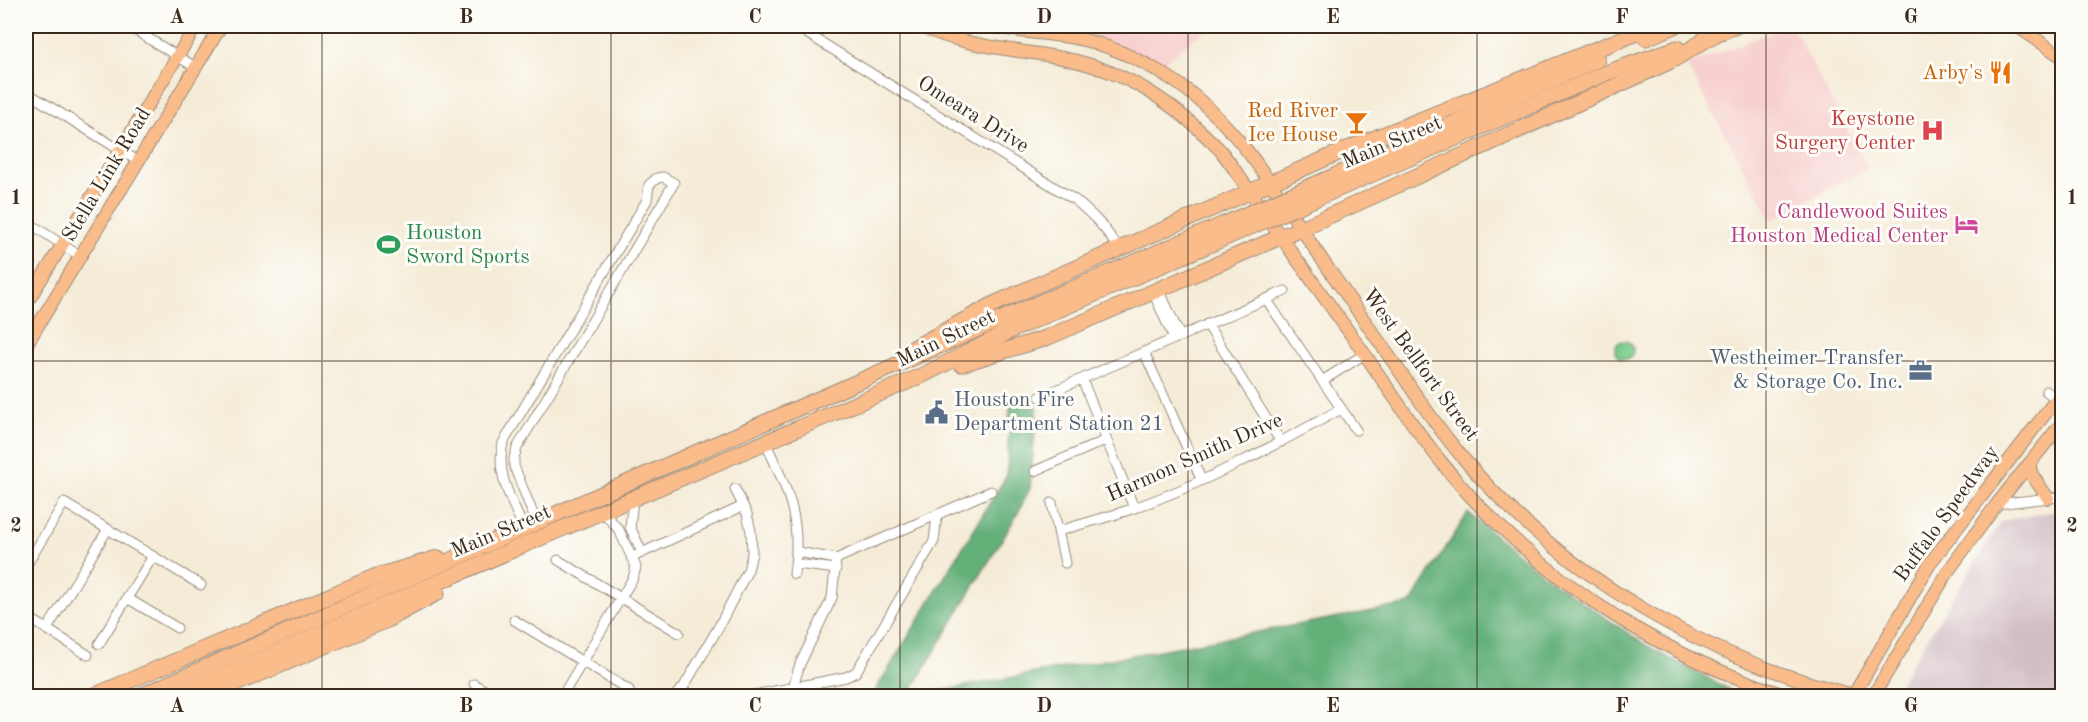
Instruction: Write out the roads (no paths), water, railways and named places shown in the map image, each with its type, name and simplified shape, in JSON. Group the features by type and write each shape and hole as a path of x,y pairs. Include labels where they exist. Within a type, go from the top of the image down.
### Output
{"highway":[{"path":"821,399 996,303 1316,163 1654,26"},
{"name":"Main Street","path":"140,696 506,537 603,512 921,376 1014,329 1674,26"},
{"name":"Main Street","path":"1328,186 1605,73 1736,26"},
{"path":"921,376 1046,338 1281,237 1671,61 1714,35"},
{"path":"1316,163 1306,174 1303,184 1316,211 1329,216"},
{"path":"1222,205 1240,213 1250,235 1241,254"},
{"name":"Main Street","path":"177,696 821,399 1006,317 1225,231"},
{"path":"207,696 387,620 529,532"},
{"path":"93,696 374,577 506,537"}],"main road":[{"name":"Stella Link Road","path":"26,304 196,26"},
{"name":"Stella Link Road","path":"26,345 221,26"},
{"name":"West Bellfort Street","path":"920,26 963,41 1089,64 1117,74 1173,106 1221,151 1410,421 1447,468 1472,497 1521,545 1556,574 1607,610 1672,649 1738,680 1788,696"},
{"name":"West Bellfort Street","path":"989,26 1076,38 1110,48 1164,75 1215,113 1239,139 1271,183 1435,422 1462,457 1517,514 1584,570 1684,633 1817,685 1855,696"},
{"path":"2017,26 2062,57"},
{"path":"1030,53 1033,32"},
{"path":"1152,92 1164,75"},
{"path":"1365,354 1380,344"},
{"name":"Buffalo Speedway","path":"1855,696 1931,562 2060,395"},
{"name":"Buffalo Speedway","path":"1873,696 1949,570 1997,504 2062,423"},
{"path":"1447,468 1462,457"},
{"path":"2029,464 2032,475 2054,498"},
{"path":"1982,494 1997,504"},
{"path":"1607,610 1619,594"},
{"path":"1705,665 1712,645"}],"street":[{"path":"128,26 195,67"},
{"name":"Omeara Drive","path":"795,26 1075,200 1090,212 1109,233 1119,250"},
{"path":"26,92 138,160"},
{"path":"663,177 675,183 517,448 514,466 529,532 500,468 503,443 637,218 647,200 648,189 653,180 663,177"},
{"path":"637,218 649,225"},
{"path":"26,221 80,256"},
{"path":"1156,290 1177,338"},
{"path":"1040,397 1285,291"},
{"path":"1266,299 1356,430"},
{"path":"581,313 593,320"},
{"path":"1207,324 1281,442"},
{"path":"1144,352 1201,479"},
{"path":"1322,381 1365,354"},
{"path":"1082,379 1134,508"},
{"path":"2046,391 2060,395"},
{"name":"Harmon Smith Drive","path":"1059,531 1134,508 1281,442 1341,409"},
{"path":"516,421 528,428"},
{"path":"1035,471 1106,440"},
{"path":"765,441 792,504 798,552 795,569 836,569"},
{"path":"675,696 683,688 718,628 748,570 753,542 747,514 735,489"},
{"path":"798,552 836,559 991,491"},
{"path":"1997,504 2054,498"},
{"path":"633,500 630,527 642,552"},
{"path":"1052,502 1065,562"},
{"path":"26,566 64,503 201,585"},
{"path":"633,557 743,506"},
{"path":"562,696 633,578 636,567 620,530 603,512"},
{"path":"749,696 846,677 856,672 934,540 937,516"},
{"path":"47,629 108,529"},
{"path":"623,538 633,532"},
{"path":"99,644 153,556"},
{"path":"793,687 800,664 832,598 836,559"},
{"path":"558,560 679,633"},
{"path":"127,598 177,628"},
{"path":"26,616 88,655"},
{"path":"514,620 629,690"},
{"path":"474,684 494,696"}],"place":[{"name":"Arby's","path":"2001,73"},
{"name":"Red River Ice House","path":"1356,123"},
{"name":"Keystone Surgery Center","path":"1933,131"},
{"name":"Candlewood Suites Houston Medical Center","path":"1966,224"},
{"name":"Houston Sword Sports","path":"388,245"},
{"name":"Westheimer Transfer & Storage Co. Inc.","path":"1921,370"},
{"name":"Houston Fire Department Station 21","path":"936,412"}]}
